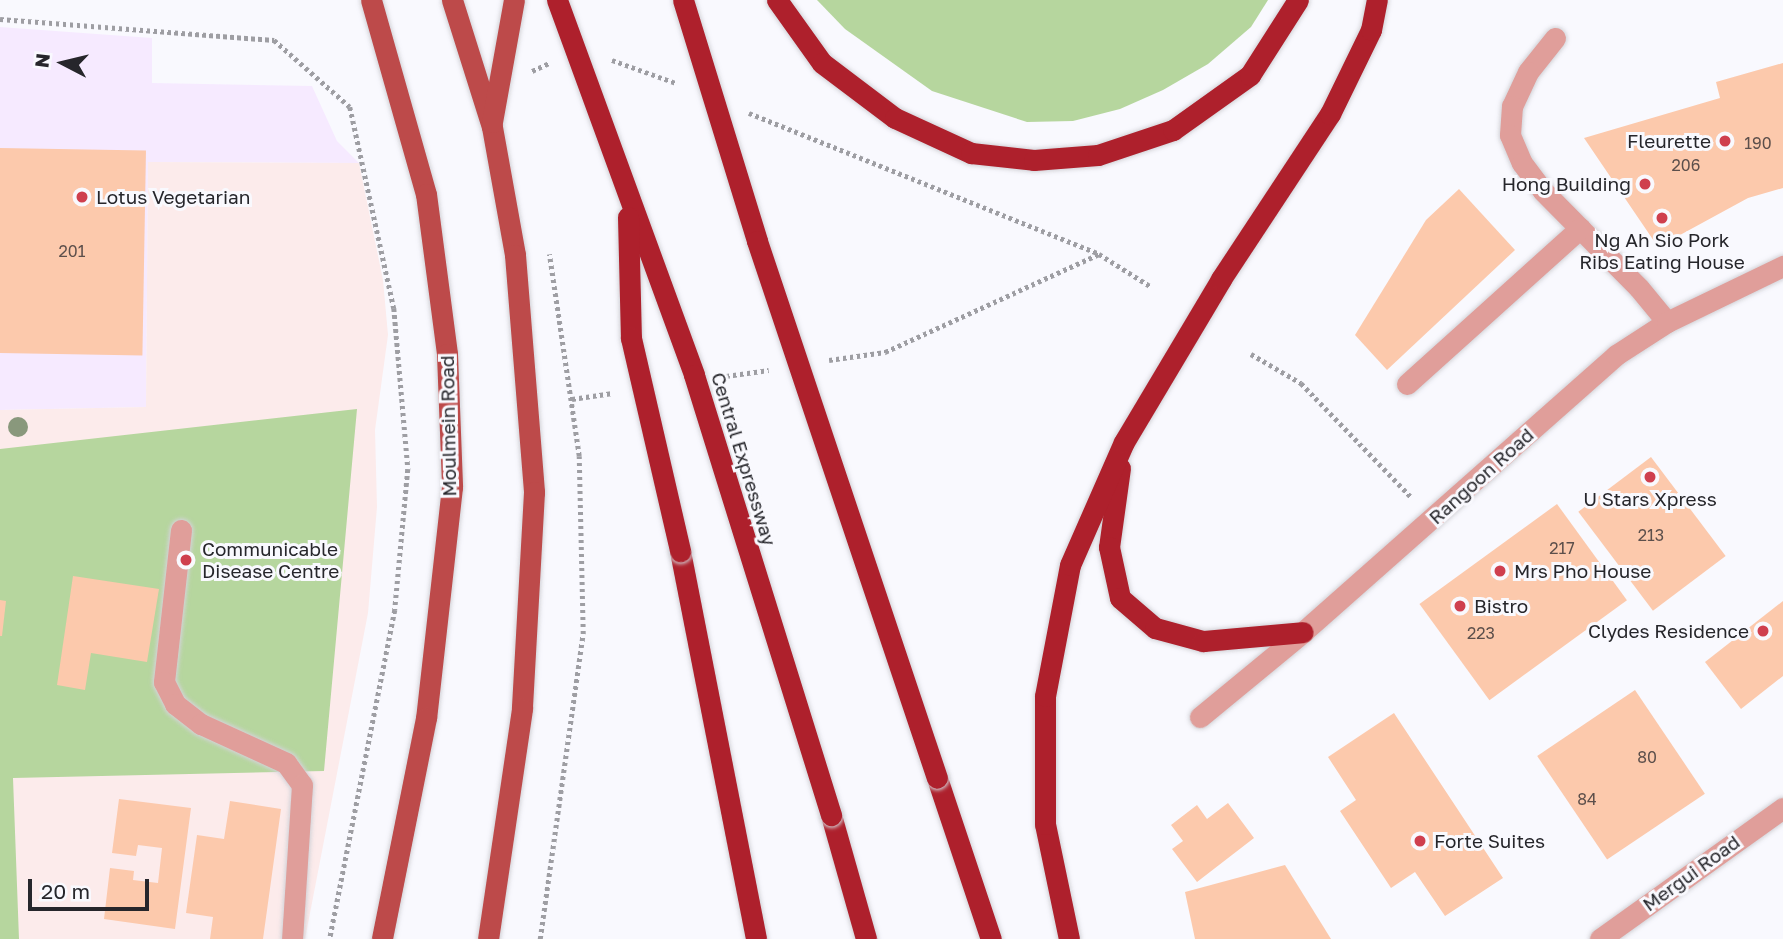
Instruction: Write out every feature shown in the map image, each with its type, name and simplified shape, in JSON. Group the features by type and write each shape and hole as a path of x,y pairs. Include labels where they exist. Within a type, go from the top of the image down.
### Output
{"highway":[{"name":"Central Expressway","path":"558,0 628,201 694,375 831,815 866,939"},
{"path":"683,0 757,241 991,939"},
{"path":"776,0 822,63 895,118 971,153 1034,160 1098,155 1173,130 1250,75 1298,0"},
{"path":"1069,939 1045,824 1045,696 1070,565 1124,442 1221,279 1330,114 1371,30 1377,0"},
{"path":"628,201 631,338 680,551 756,939"},
{"path":"1124,442 1109,547 1120,598 1155,628 1203,641 1303,632"}],"main road":[{"name":"Moulmein Road","path":"371,0 426,194 447,354 452,487 426,718 382,939"},
{"path":"452,0 492,127 515,255 534,492 522,709 488,939"},
{"path":"492,127 514,0"}],"street":[{"path":"1555,38 1528,72 1512,106 1510,135 1529,173 1667,322"},
{"path":"1407,384 1580,228"},
{"name":"Rangoon Road","path":"1200,717 1434,520 1606,364 1667,322 1783,266"},
{"path":"181,530 164,682 175,704 201,724 286,763 302,785 292,939"},
{"name":"Mergui Road","path":"1600,939 1783,808"}],"path":[{"path":"0,19 274,40 349,107 394,308 408,469 396,610 330,939"},
{"path":"607,58 679,84"},
{"path":"522,75 556,61"},
{"path":"741,110 1099,254 1150,286"},
{"path":"885,352 1099,254"},
{"path":"1251,354 1301,383 1434,520"}],"shaded area":[{"path":"0,27 152,38 152,83 312,86 337,141 359,163 148,162 146,407 0,410"},
{"name":"Communicable Disease Centre","path":"148,162 359,163 383,280 388,335 375,430 377,507 368,613 305,939 0,939 0,410 146,407"}],"green space":[{"path":"817,0 1268,0 1251,27 1208,64 1163,90 1120,109 1073,121 1027,122 932,91 845,29"},
{"path":"357,409 324,771 13,778 19,939 0,939 0,449"}],"building":[{"path":"1783,63 1783,188 1748,198 1658,247 1584,138 1720,98 1716,82"},
{"path":"0,148 146,151 142,356 0,353"},
{"path":"1459,189 1515,250 1387,370 1355,335 1426,220"},
{"path":"1651,457 1726,556 1653,611 1578,512"},
{"path":"1557,504 1627,600 1489,700 1419,604"},
{"path":"73,576 159,589 147,662 91,653 85,690 57,685"},
{"path":"0,600 6,601 2,636 0,636"},
{"name":"Clydes Residence","path":"1783,601 1783,676 1741,709 1705,662"},
{"path":"1635,690 1705,794 1607,860 1537,756"},
{"name":"Forte Suites","path":"1394,713 1503,878 1445,916 1415,872 1391,888 1340,811 1356,800 1328,757"},
{"path":"119,799 191,808 175,929 104,919 110,868 134,871 133,880 158,883 162,848 138,845 136,856 112,853"},
{"path":"230,801 281,809 263,939 210,939 213,917 186,913 197,835 224,839"},
{"path":"1228,803 1254,838 1197,882 1172,849 1183,841 1171,825 1197,805 1207,819"},
{"path":"1285,865 1331,939 1195,939 1185,892"}],"place":[{"name":"Fleurette","path":"1725,141"},
{"name":"Hong Building","path":"1645,184"},
{"name":"Lotus Vegetarian","path":"82,197"},
{"name":"Ng Ah Sio Pork Ribs Eating House","path":"1662,218"},
{"name":"U Stars Xpress","path":"1650,477"},
{"name":"Communicable Disease Centre","path":"186,560"},
{"name":"Mrs Pho House","path":"1500,571"},
{"name":"Bistro","path":"1460,606"},
{"name":"Clydes Residence","path":"1763,631"},
{"name":"Forte Suites","path":"1420,841"}]}
